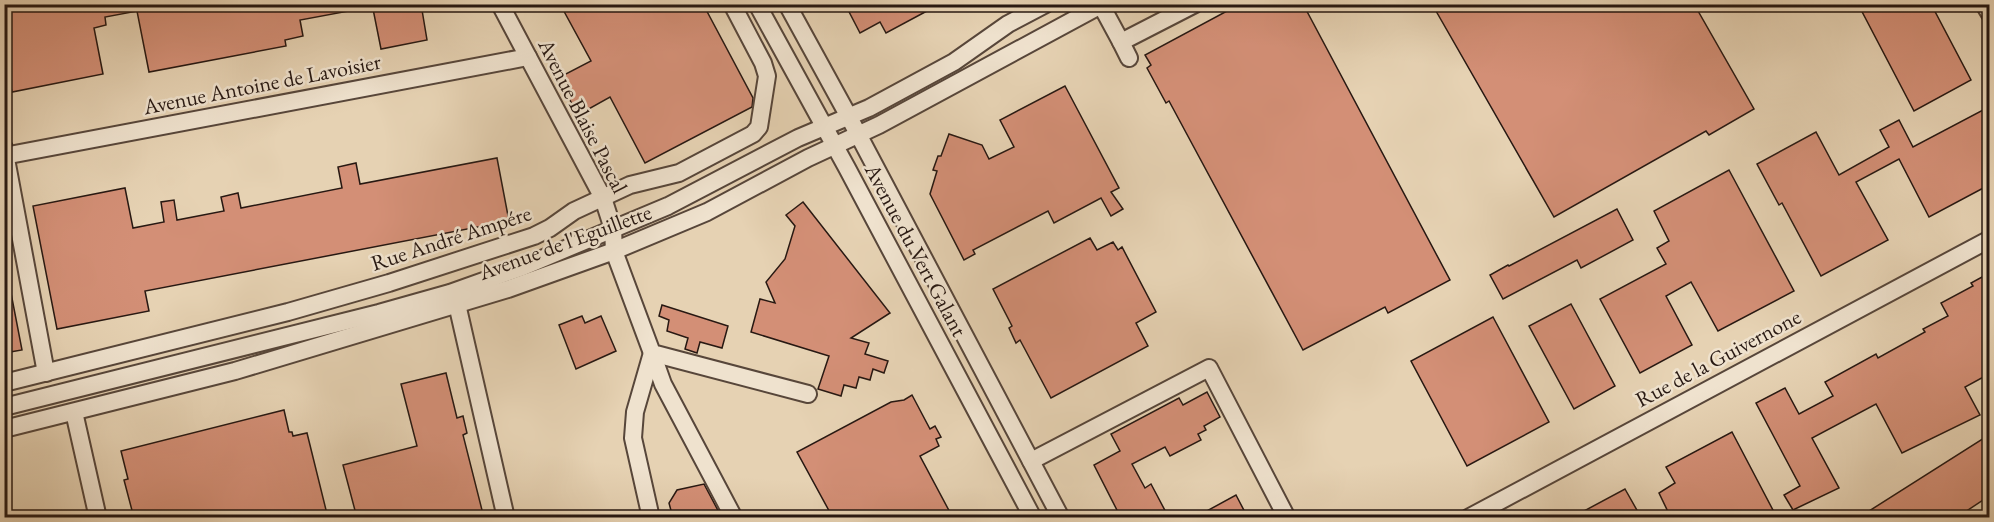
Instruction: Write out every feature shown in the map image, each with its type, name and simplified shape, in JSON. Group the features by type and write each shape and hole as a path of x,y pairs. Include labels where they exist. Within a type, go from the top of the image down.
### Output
{"street":[{"name":"Avenue Blaise Pascal","path":"500,4 603,198 612,229 614,251 663,384 734,518"},
{"name":"Rue André Ampére","path":"4,383 276,315 389,283 534,236 574,211 630,185 680,173 748,137 756,131 760,120 767,76 763,63 732,4"},
{"name":"Avenue du Vert Galant","path":"757,4 1033,518"},
{"name":"Avenue du Vert Galant","path":"787,4 859,135 1061,518"},
{"name":"Avenue de l'Eguillette","path":"4,407 233,351 440,296 520,268 668,206 824,126 849,117 954,62 1008,24 1046,4"},
{"path":"1121,42 1195,4"},
{"path":"1984,4 1989,14"},
{"name":"Avenue de l'Eguillette","path":"4,429 235,371 508,289 614,251 707,213 834,145 859,135 1102,5"},
{"path":"1102,5 1130,58"},
{"name":"Avenue Antoine de Lavoisier","path":"5,153 528,57"},
{"path":"5,153 46,373"},
{"name":"Rue de la Guivernone","path":"1468,518 1989,239"},
{"path":"457,304 506,518"},
{"path":"651,518 633,438 635,412 652,353 808,394"},
{"path":"1031,461 1209,368 1287,518"},
{"path":"74,412 98,518"}],"building":[{"path":"4,4 348,4 349,11 300,20 303,36 285,40 286,46 149,72 137,11 105,17 106,25 94,28 103,74 12,92 4,56"},
{"path":"372,4 421,4 427,40 381,49"},
{"path":"560,4 703,4 753,98 752,107 645,163 610,97 578,115 558,78 591,61"},
{"path":"845,4 940,4 886,33 880,22 860,33"},
{"path":"1240,4 1303,4 1450,280 1388,313 1385,307 1303,350 1169,101 1166,103 1147,68 1151,65 1145,55"},
{"path":"1432,4 1694,4 1754,109 1709,135 1706,131 1554,217"},
{"path":"1858,4 1931,4 1971,80 1914,111"},
{"path":"1065,86 1119,188 1111,192 1123,209 1111,216 1101,198 1054,223 1048,211 973,250 975,254 964,260 930,194 937,171 933,170 949,134 982,145 989,159 1014,147 1000,120"},
{"path":"1983,110 1989,123 1989,185 1929,217 1899,159 1856,182 1888,240 1821,276 1782,203 1779,205 1757,164 1816,132 1839,175 1889,147 1880,130 1899,120 1913,147"},
{"path":"497,158 509,221 145,291 149,311 57,329 33,206 125,188 133,228 164,222 161,202 174,200 177,220 224,211 221,197 238,193 241,208 342,188 338,167 356,163 360,184"},
{"path":"1729,170 1794,291 1718,331 1691,282 1666,296 1692,345 1640,373 1600,299 1666,264 1657,248 1669,241 1654,211"},
{"path":"803,202 890,313 851,338 869,343 865,354 888,361 884,373 873,369 870,380 859,377 856,388 844,385 841,396 818,389 829,356 751,332 760,299 775,303 766,282 785,259 795,226 786,215"},
{"path":"1617,209 1633,240 1581,268 1577,260 1503,299 1490,275"},
{"path":"1090,238 1097,250 1113,242 1118,250 1122,247 1156,312 1136,323 1148,346 1051,398 1020,340 1016,343 1009,328 1012,326 993,289"},
{"path":"1982,277 1989,288 1989,374 1965,387 1980,415 1902,453 1876,404 1812,438 1839,488 1793,510 1784,495 1800,486 1756,403 1785,388 1799,414 1833,396 1825,382 1876,354 1878,358 1925,332 1923,329 1948,316 1941,303 1973,286 1971,283"},
{"path":"4,293 11,293 22,350 4,353"},
{"path":"1571,304 1615,386 1574,409 1529,326"},
{"path":"662,305 728,326 722,348 700,342 697,353 685,349 688,338 667,331 669,320 659,316"},
{"path":"582,316 585,323 601,316 616,351 576,369 559,325"},
{"path":"1493,317 1549,422 1467,466 1411,361"},
{"path":"446,373 457,418 463,416 467,433 463,435 484,518 357,518 343,465 417,446 401,384"},
{"path":"1207,392 1220,417 1204,426 1206,430 1198,434 1201,440 1170,456 1165,447 1132,464 1145,488 1151,484 1169,518 1121,518 1094,465 1120,451 1111,434 1179,398 1183,405"},
{"path":"912,395 930,429 935,426 941,437 936,439 939,446 920,456 953,518 833,518 797,452 891,402 904,400"},
{"path":"284,410 289,432 292,432 293,436 307,433 328,518 134,518 124,480 128,479 121,451"},
{"path":"1732,432 1774,512 1763,518 1760,512 1750,518 1671,518 1659,493 1675,483 1666,467"},
{"path":"1984,438 1989,447 1989,496 1956,518 1858,518"},
{"path":"704,484 722,518 673,518 669,503 677,490"},
{"path":"1625,489 1638,512 1628,518 1571,518"},
{"path":"1236,495 1248,518 1194,518"}]}
